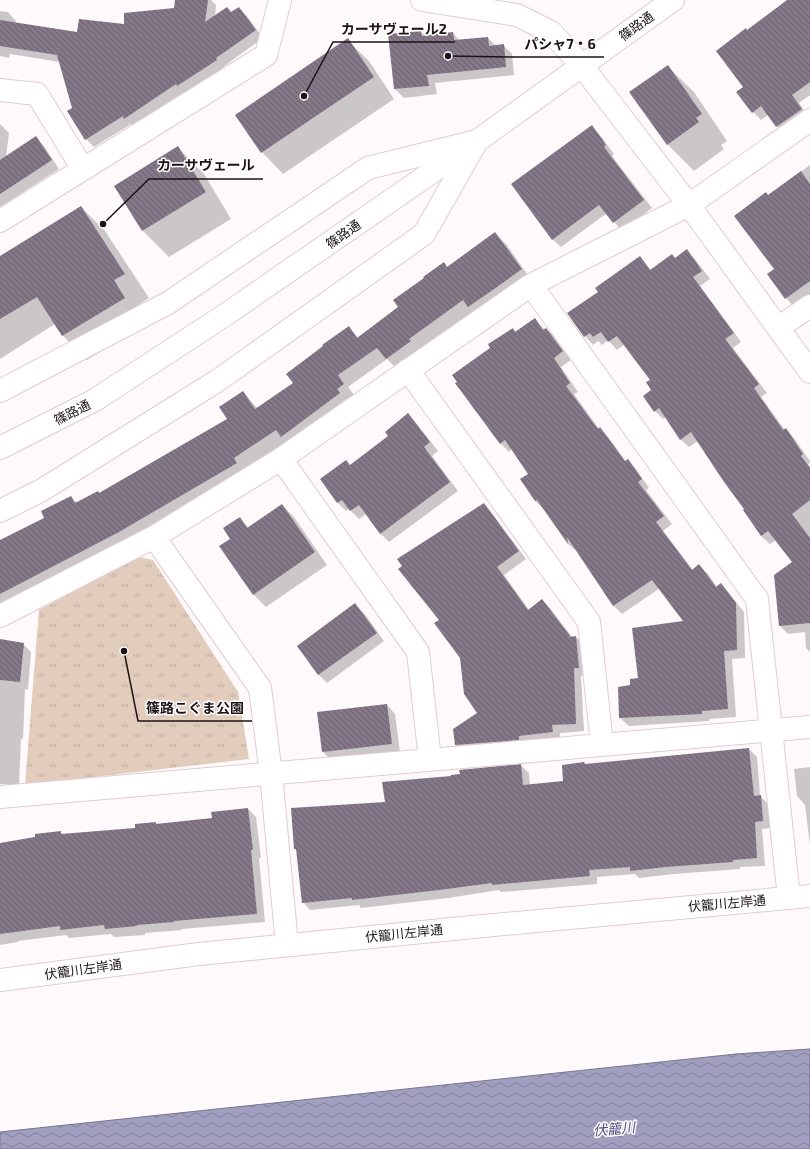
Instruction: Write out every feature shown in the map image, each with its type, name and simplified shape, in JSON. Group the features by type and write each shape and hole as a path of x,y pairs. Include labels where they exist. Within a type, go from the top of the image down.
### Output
{"street":[{"path":"0,221 266,55 280,0"},
{"path":"422,0 517,15 551,32 582,66 689,205 810,372"},
{"name":"篠路通","path":"0,448 95,400 226,315 477,141 672,0"},
{"path":"0,90 37,94 83,169"},
{"path":"0,616 154,537 281,459 531,285 689,205 810,120"},
{"path":"0,390 168,303 368,168 477,141"},
{"path":"0,511 42,490 217,381 424,234 477,141"},
{"path":"531,285 757,599 789,898"},
{"path":"778,328 810,306"},
{"path":"408,370 589,622 602,745"},
{"path":"281,459 418,652 430,760"},
{"path":"154,537 260,688 271,774 287,945"},
{"path":"0,797 810,727"},
{"name":"伏籠川左岸通","path":"0,980 199,954 810,896"}],"green space":[{"path":"139,557 153,560 238,692 249,759 25,785 39,610"}],"water":[{"name":"伏籠川","path":"810,1049 810,1149 0,1149 0,1132 736,1054"}],"building":[{"path":"175,0 208,0 205,22 227,7 231,12 239,7 256,30 216,58 217,60 177,86 176,84 124,119 123,116 85,140 67,111 72,108 57,55 0,46 0,20 77,32 79,19 124,24 124,13 174,8"},
{"path":"787,0 810,0 810,82 792,95 802,109 776,127 761,106 752,113 736,92 743,87 716,51"},
{"path":"421,31 422,36 453,32 454,40 488,37 489,46 504,44 506,67 427,75 429,86 394,89 388,34"},
{"path":"348,38 374,77 261,153 235,115"},
{"path":"668,65 702,114 696,118 699,122 667,145 629,92"},
{"path":"592,125 606,145 604,147 644,200 613,223 599,205 552,240 511,184"},
{"path":"36,136 52,160 0,194 0,160"},
{"path":"178,146 206,192 142,231 114,186"},
{"path":"801,171 810,184 810,281 785,299 767,274 774,269 734,216 766,192 768,195"},
{"path":"81,206 125,274 114,280 125,298 62,336 37,297 0,319 0,256"},
{"path":"495,232 522,269 468,307 463,300 409,339 411,341 386,359 377,348 338,375 344,384 337,389 340,393 281,437 276,430 234,458 237,463 119,532 0,594 0,540 44,518 41,511 71,496 75,503 98,491 99,493 227,419 219,407 243,391 255,409 293,383 286,374 323,346 322,345 349,326 357,338 398,307 393,300 444,262 447,267"},
{"path":"687,249 702,271 693,277 734,333 725,339 759,384 754,388 783,430 786,428 803,454 801,456 810,468 810,500 792,514 810,538 810,623 779,626 774,575 792,562 768,531 761,536 691,432 680,440 659,408 654,412 643,396 651,390 646,382 650,380 617,336 608,342 601,332 593,337 590,333 584,337 567,313 598,292 595,288 640,256 650,270 672,254 675,258"},
{"path":"535,318 543,330 546,328 563,351 554,358 570,383 566,386 598,429 600,427 625,461 628,459 642,479 638,482 664,516 656,522 692,570 699,564 716,587 721,583 736,603 737,650 724,651 728,709 702,711 702,714 619,718 618,687 630,685 630,679 638,678 632,628 683,621 652,580 613,606 567,537 568,544 537,500 535,501 520,479 528,474 505,440 500,444 455,383 457,382 452,375 490,348 488,344 513,328 515,332"},
{"path":"408,413 430,442 424,447 450,482 380,534 359,505 350,511 342,500 337,503 320,479 346,460 350,465 388,436 385,432"},
{"path":"484,503 519,551 497,567 528,610 542,599 570,636 569,637 576,636 579,668 574,668 576,724 552,725 553,732 519,736 519,740 455,745 453,729 477,713 464,694 460,658 434,623 439,620 398,569 402,566 397,559"},
{"path":"282,504 315,552 253,595 219,546 230,539 223,528 240,517 247,528"},
{"path":"355,603 377,633 318,675 297,646"},
{"path":"0,639 24,643 20,682 0,680"},
{"path":"387,704 392,744 322,752 317,712"},
{"path":"749,748 754,796 761,795 763,821 755,822 757,858 733,860 733,862 630,871 630,867 589,870 590,876 492,885 492,883 352,900 352,898 302,903 296,849 294,849 291,808 385,802 382,782 451,776 460,774 459,770 521,764 523,785 563,781 562,765"},
{"path":"248,808 253,850 251,850 257,914 105,929 104,925 60,930 60,926 0,934 0,843 35,837 35,834 61,831 61,834 135,828 135,824 156,822 156,824 212,818 211,812"}],"place":[{"name":"パシャ7・6","path":"448,56"},
{"name":"カーサヴェール2","path":"304,96"},
{"name":"カーサヴェール","path":"103,224"},
{"name":"篠路こぐま公園","path":"124,651"}]}
